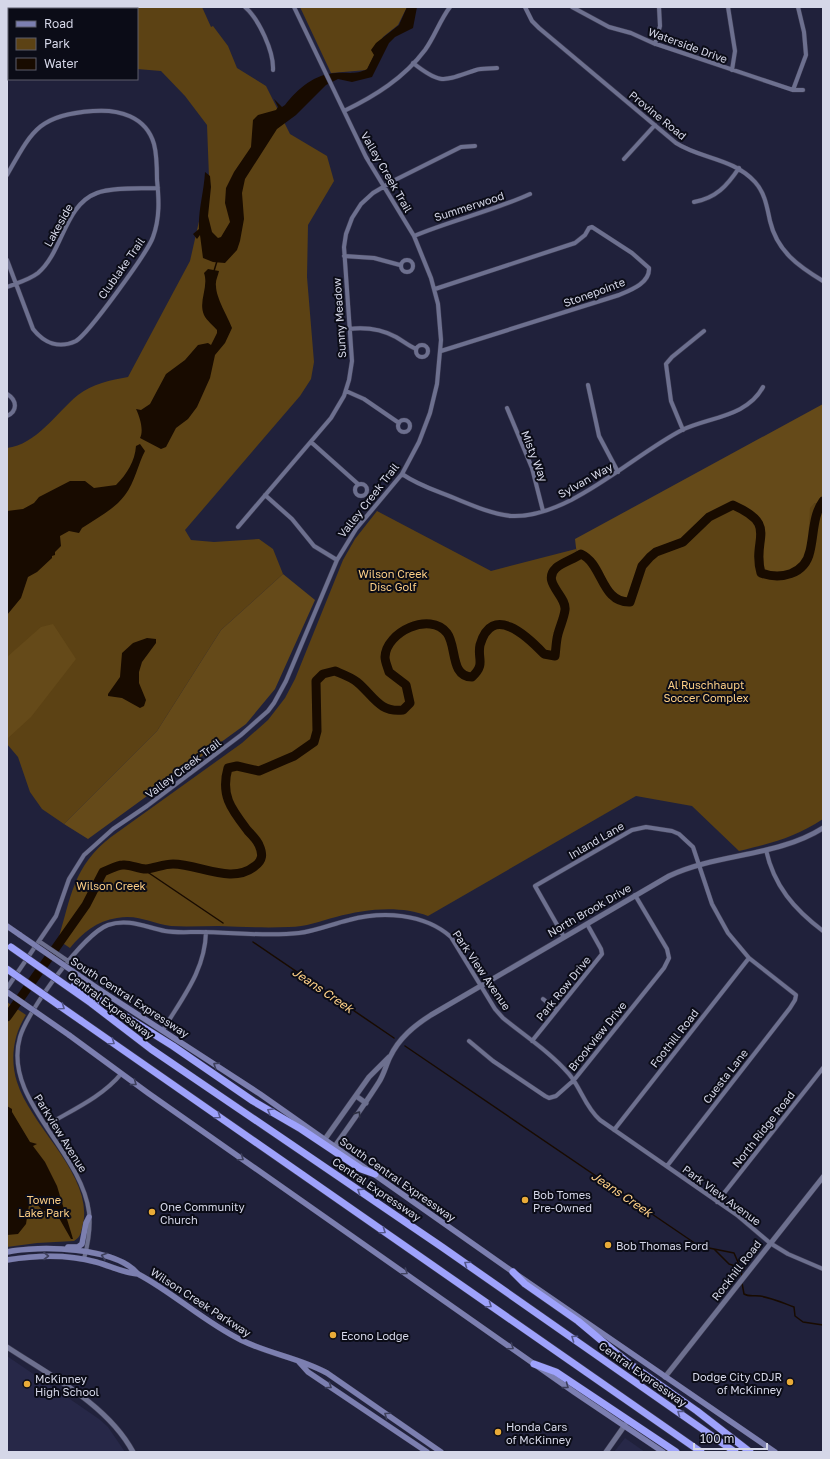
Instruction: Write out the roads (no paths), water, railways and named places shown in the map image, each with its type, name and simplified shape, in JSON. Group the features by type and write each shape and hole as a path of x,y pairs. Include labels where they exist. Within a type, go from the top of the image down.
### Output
{"highway":[{"name":"Central Expressway","path":"9,946 93,1000 151,1049 455,1256 735,1452"},
{"path":"7,969 701,1452"},
{"path":"93,1000 173,1046 253,1101 301,1129 361,1169 375,1174"},
{"path":"513,1272 525,1284 578,1321 626,1361 697,1411 750,1452"},
{"path":"534,1364 556,1372 676,1452"}],"main road":[{"name":"South Central Expressway","path":"7,926 100,990 163,1030 325,1139 513,1272 775,1452"},
{"path":"7,992 69,1035 121,1074 534,1364 663,1452"},
{"path":"23,1249 34,1246 79,1246 83,1241 86,1223 89,1217"},
{"name":"Wilson Creek Parkway","path":"7,1252 23,1249 50,1248 94,1253 132,1266 138,1274 240,1340 299,1362 312,1365 327,1374 440,1452"},
{"name":"Wilson Creek Parkway","path":"7,1260 40,1256 84,1259 128,1273 138,1274"},
{"name":"Wilson Creek Parkway","path":"299,1362 308,1372 427,1452"}],"street":[{"path":"245,7 256,20 272,54 274,61 273,70"},
{"name":"Valley Creek Trail","path":"7,988 40,942 56,916 69,879 84,855 113,829 147,806 241,735 268,712 286,681 337,560 356,529 402,474 419,442 430,413 437,384 441,351 440,316 435,289 426,263 414,236 366,157 330,85 294,7"},
{"path":"344,111 376,95 412,63 425,50 450,7"},
{"name":"Provine Road","path":"525,7 532,21 539,28 682,146 738,168 759,187 766,203 774,232 783,250 793,261 823,281"},
{"name":"Waterside Drive","path":"572,7 601,24 631,33 655,44 793,90 803,90"},
{"path":"655,44 660,26 659,7"},
{"path":"728,7 735,51 732,70"},
{"path":"793,90 806,55 806,46 798,7"},
{"path":"412,63 428,74 444,79 459,77 477,70 497,68"},
{"name":"Clublake Trail","path":"7,175 29,138 49,121 68,113 112,110 133,117 150,135 155,148 158,188 158,218 148,248 81,338 68,344 58,344 50,343 40,337 32,326 7,260"},
{"path":"624,159 655,125"},
{"name":"Sunny Meadow","path":"238,527 335,412 346,391 351,365 344,256 346,234 355,213 369,196 383,186 461,146 475,146"},
{"path":"694,202 718,193 729,182 738,168"},
{"name":"Lakeside","path":"7,286 32,277 44,267 74,213 88,198 104,191 158,188"},
{"name":"Summerwood","path":"414,236 442,224 514,201 530,194"},
{"name":"Stonepointe","path":"435,289 575,243 581,239 589,228 592,227 632,253 649,268 649,274 644,281 619,295 441,351"},
{"path":"344,256 374,258 400,265"},
{"path":"349,329 371,329 381,331 395,336 416,349"},
{"path":"683,430 671,401 666,364 672,357 704,331"},
{"path":"588,385 599,436 618,472"},
{"name":"Sylvan Way","path":"402,474 431,490 495,513 518,516 543,511 569,500 618,472 662,442 683,430 735,412 759,395 763,387"},
{"path":"346,391 364,399 399,423"},
{"path":"7,394 14,400 15,406 12,413 7,416"},
{"name":"Misty Way","path":"507,408 532,468 543,511"},
{"path":"311,442 358,484"},
{"path":"265,495 292,519 314,546 337,560"},
{"name":"Inland Lane","path":"564,936 535,886 632,830 641,827 672,831 679,834 695,850 709,897 719,919 733,940 749,958 794,992 796,996"},
{"name":"North Brook Drive","path":"335,1146 366,1103 382,1077 390,1057 402,1038 416,1025 564,936 674,874 699,866 766,850 803,838 823,829"},
{"path":"766,850 774,878 782,891 797,909 823,931"},
{"name":"Brookview Drive","path":"469,1041 493,1061 548,1098 556,1096 574,1080 659,974 669,958 667,949 635,895"},
{"name":"Park View Avenue","path":"68,961 94,933 116,923 136,923 172,932 292,933 316,930 362,917 393,916 416,918 434,925 451,937 481,986 503,1018 560,1064 574,1080 591,1110 614,1130 743,1220 770,1243 788,1254 823,1269"},
{"name":"Park Row Drive","path":"532,1041 602,954 601,949 587,924"},
{"path":"163,1030 201,964 205,951 206,932"},
{"path":"40,942 68,961"},
{"name":"Foothill Road","path":"614,1130 749,958"},
{"name":"Parkview Avenue","path":"68,961 22,1030 18,1043 19,1073 25,1091 80,1180 86,1196 89,1217 86,1253 84,1259"},
{"name":"Cuesta Lane","path":"667,1166 790,1008 796,996"},
{"path":"543,999 558,1010"},
{"name":"North Brook Drive","path":"325,1139 375,1070 390,1057"},
{"name":"North Ridge Road","path":"717,1202 823,1068"},
{"path":"47,1125 99,1094 121,1074"},
{"path":"356,1096 366,1103"},
{"name":"Rockhill Road","path":"665,1377 823,1177"},
{"path":"7,1347 99,1409 117,1427 133,1452"},
{"path":"606,1452 625,1425"}],"water":[{"path":"407,7 417,7 413,28 395,37 389,43 372,77 352,82 338,79 326,85 296,115 277,129 245,179 242,193 244,219 237,250 225,263 213,262 203,258 200,235 197,239 193,234 199,229 199,215 205,172 210,176 211,187 208,216 212,232 218,238 221,237 230,222 225,203 226,188 234,172 251,147 253,120 258,115 276,110 278,107 274,99 282,107 301,88 314,79 328,74 356,73 367,69 374,55 371,50 376,43 399,25"},
{"path":"208,269 219,271 216,282 217,291 220,302 232,328 225,343 215,355 210,378 197,407 188,419 176,428 166,447 161,449 140,438 142,432 141,424 136,409 141,410 150,404 166,374 185,360 198,345 208,343 211,345 217,330 205,317 202,310 205,284 204,273"},
{"path":"140,444 145,451 125,495 111,509 82,528 79,533 69,531 60,536 61,546 55,552 55,555 52,556 52,558 37,572 28,577 21,598 7,615 7,511 23,509 34,503 39,497 70,481 85,481 94,488 116,485 130,467 136,446"},
{"path":"147,638 156,639 156,643 142,662 139,672 139,683 146,700 144,706 140,708 122,698 108,696 108,694 120,677 122,653 133,643"},
{"path":"7,1106 12,1109 12,1112 30,1142 37,1144 33,1146 45,1162 57,1186 73,1239 71,1239 55,1211 43,1211 35,1202 31,1202 29,1205 26,1224 18,1234 7,1235"}],"waterway":[{"path":"214,271 217,261"},
{"name":"Wilson Creek","path":"7,1017 86,905 103,872 120,865 128,865 146,869 173,864 226,874 236,874 246,871 258,864 262,857 259,845 256,839 237,816 229,802 226,787 228,768 237,766 259,771 294,756 314,742 317,731 316,681 323,674 335,671 357,682 382,706 388,709 403,710 410,703 406,685 389,672 385,657 387,648 393,640 410,627 420,624 430,624 439,627 447,633 452,645 457,667 465,676 472,677 479,668 480,645 485,633 493,626 501,625 510,627 529,639 544,654 555,656 557,637 564,616 565,605 551,578 552,573 562,564 581,554 594,566 613,596 620,601 630,602 642,566 650,557 656,552 683,542 709,517 733,505 756,520 760,527 761,534 759,561 761,573 776,576 791,574 803,566 807,559 810,551 817,512 823,501"},
{"name":"Jeans Creek","path":"143,869 223,923"},
{"name":"Jeans Creek","path":"253,942 394,1038"},
{"name":"Jeans Creek","path":"405,1046 699,1246 734,1253 741,1269 742,1277"},
{"path":"714,1249 729,1264 741,1268"},
{"name":"Jeans Creek","path":"742,1283 744,1294 769,1298 794,1307 795,1316 803,1322 823,1325"}],"place":[{"name":"Bob Tomes Pre-Owned","path":"525,1200"},
{"name":"One Community Church","path":"152,1212"},
{"name":"Bob Thomas Ford","path":"608,1245"},
{"name":"Econo Lodge","path":"333,1335"},
{"name":"Dodge City CDJR of McKinney","path":"790,1382"},
{"name":"McKinney High School","path":"27,1384"},
{"name":"Honda Cars of McKinney","path":"498,1432"}],"park label":[{"name":"Wilson Creek Disc Golf","path":"393,579"},
{"name":"Al Ruschhaupt Soccer Complex","path":"706,690"},
{"name":"Towne Lake Park","path":"44,1205"}]}
